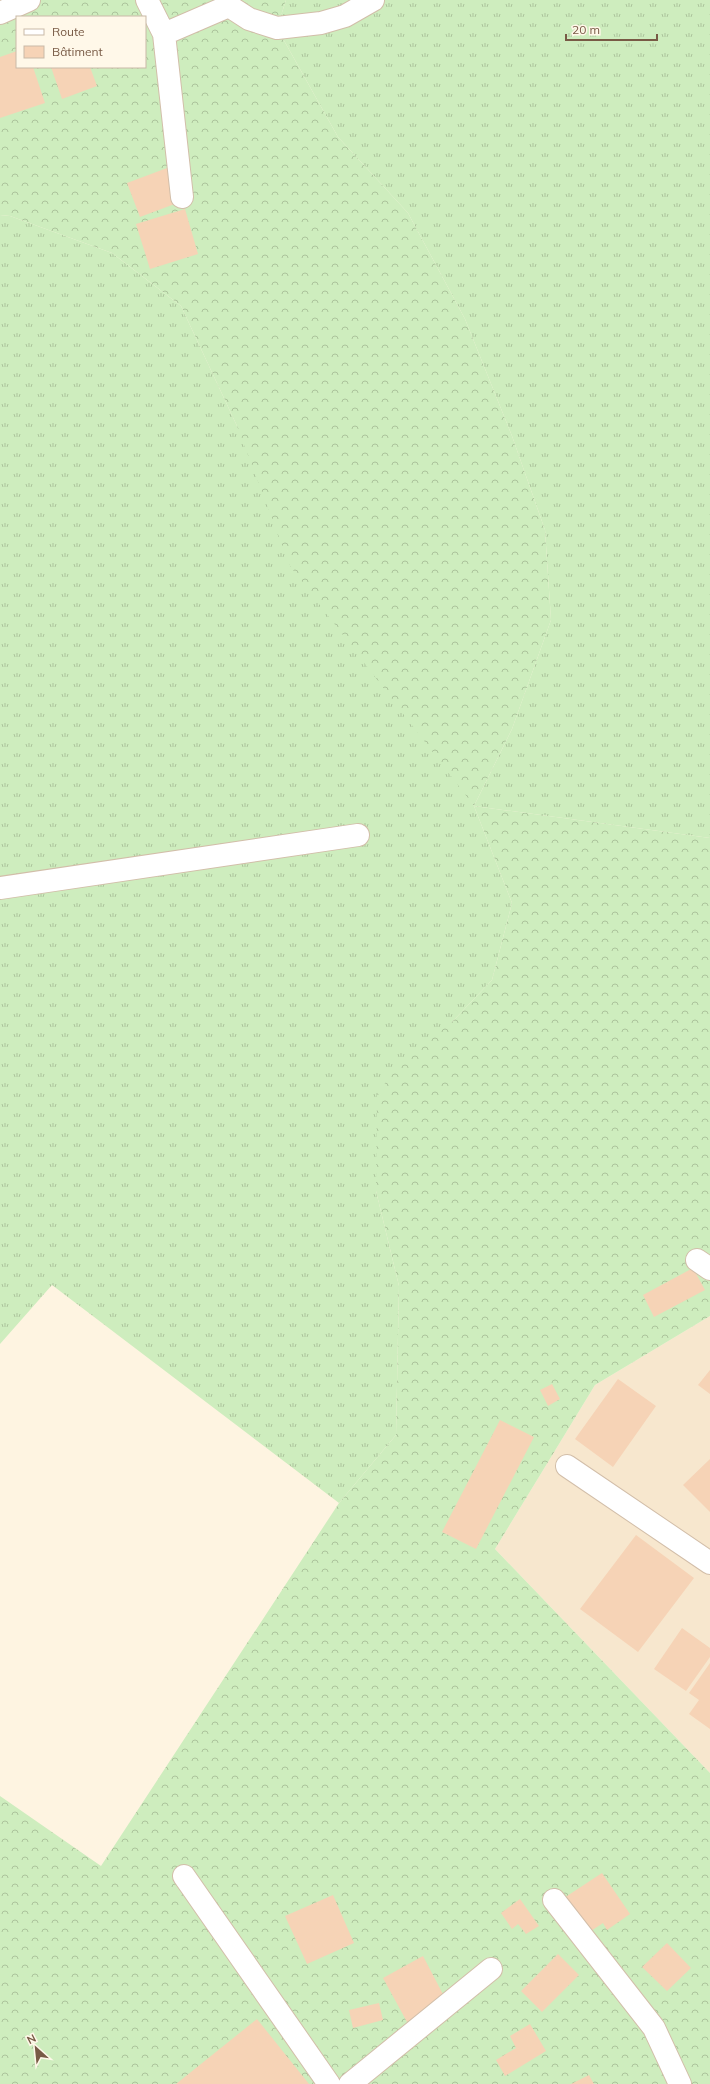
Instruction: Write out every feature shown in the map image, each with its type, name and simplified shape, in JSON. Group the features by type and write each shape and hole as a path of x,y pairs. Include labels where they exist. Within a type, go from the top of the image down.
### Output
{"street":[{"path":"0,13 29,0"},
{"path":"147,0 164,34 182,197"},
{"path":"164,34 229,6 249,19 277,28 321,23 345,16 373,0"},
{"path":"0,888 358,835"},
{"path":"567,1466 710,1563"},
{"path":"184,1876 329,2084"},
{"path":"554,1900 654,2028 680,2084"},
{"path":"350,2084 491,1969"}],"shaded area":[{"path":"710,1316 710,1773 495,1549 595,1385"}],"green space":[{"path":"0,0 286,0 277,28 338,137 408,213 465,319 512,436 545,530 551,620 512,729 474,806 290,566 237,426 181,306 112,253 10,216 0,215"},
{"path":"286,0 710,0 710,838 474,806 512,729 551,620 545,530 512,436 465,319 408,213 338,137 277,28"},
{"path":"0,215 10,216 112,253 181,306 237,426 474,806 512,903 492,980 452,1022 376,1191 399,1286 396,1435 339,1503 52,1285 0,1344"},
{"path":"474,806 710,838 710,1316 595,1385 495,1549 710,1773 710,2084 0,2084 0,1796 101,1866 339,1503 396,1435 399,1286 376,1191 377,1095 398,1064 452,1022 492,980 512,903"}],"building":[{"path":"16,51 16,68 33,68 45,103 0,118 0,57"},
{"path":"51,68 90,68 97,86 62,99"},
{"path":"167,168 180,202 140,217 127,183"},
{"path":"185,209 198,254 150,269 136,224"},
{"path":"693,1268 705,1290 654,1317 643,1295"},
{"path":"710,1370 710,1394 698,1385"},
{"path":"618,1379 656,1406 613,1467 575,1439"},
{"path":"552,1384 560,1399 548,1406 540,1390"},
{"path":"500,1420 534,1437 476,1549 442,1532"},
{"path":"710,1459 710,1512 683,1485"},
{"path":"636,1535 694,1578 638,1652 580,1609"},
{"path":"682,1628 710,1648 710,1657 686,1691 654,1669"},
{"path":"710,1663 710,1729 689,1714 699,1700 689,1693"},
{"path":"602,1873 630,1914 607,1930 603,1923 588,1933 564,1898"},
{"path":"333,1895 354,1943 307,1964 285,1916"},
{"path":"520,1899 539,1926 526,1934 518,1924 512,1929 501,1913"},
{"path":"667,1943 691,1968 667,1991 642,1967"},
{"path":"558,1954 579,1975 542,2012 521,1991"},
{"path":"423,1956 446,2000 407,2022 383,1978"},
{"path":"379,2003 383,2020 353,2028 349,2010"},
{"path":"257,2019 309,2084 176,2084"},
{"path":"530,2024 546,2051 505,2076 496,2060 516,2048 510,2036"},
{"path":"589,2075 594,2084 571,2084"}]}
